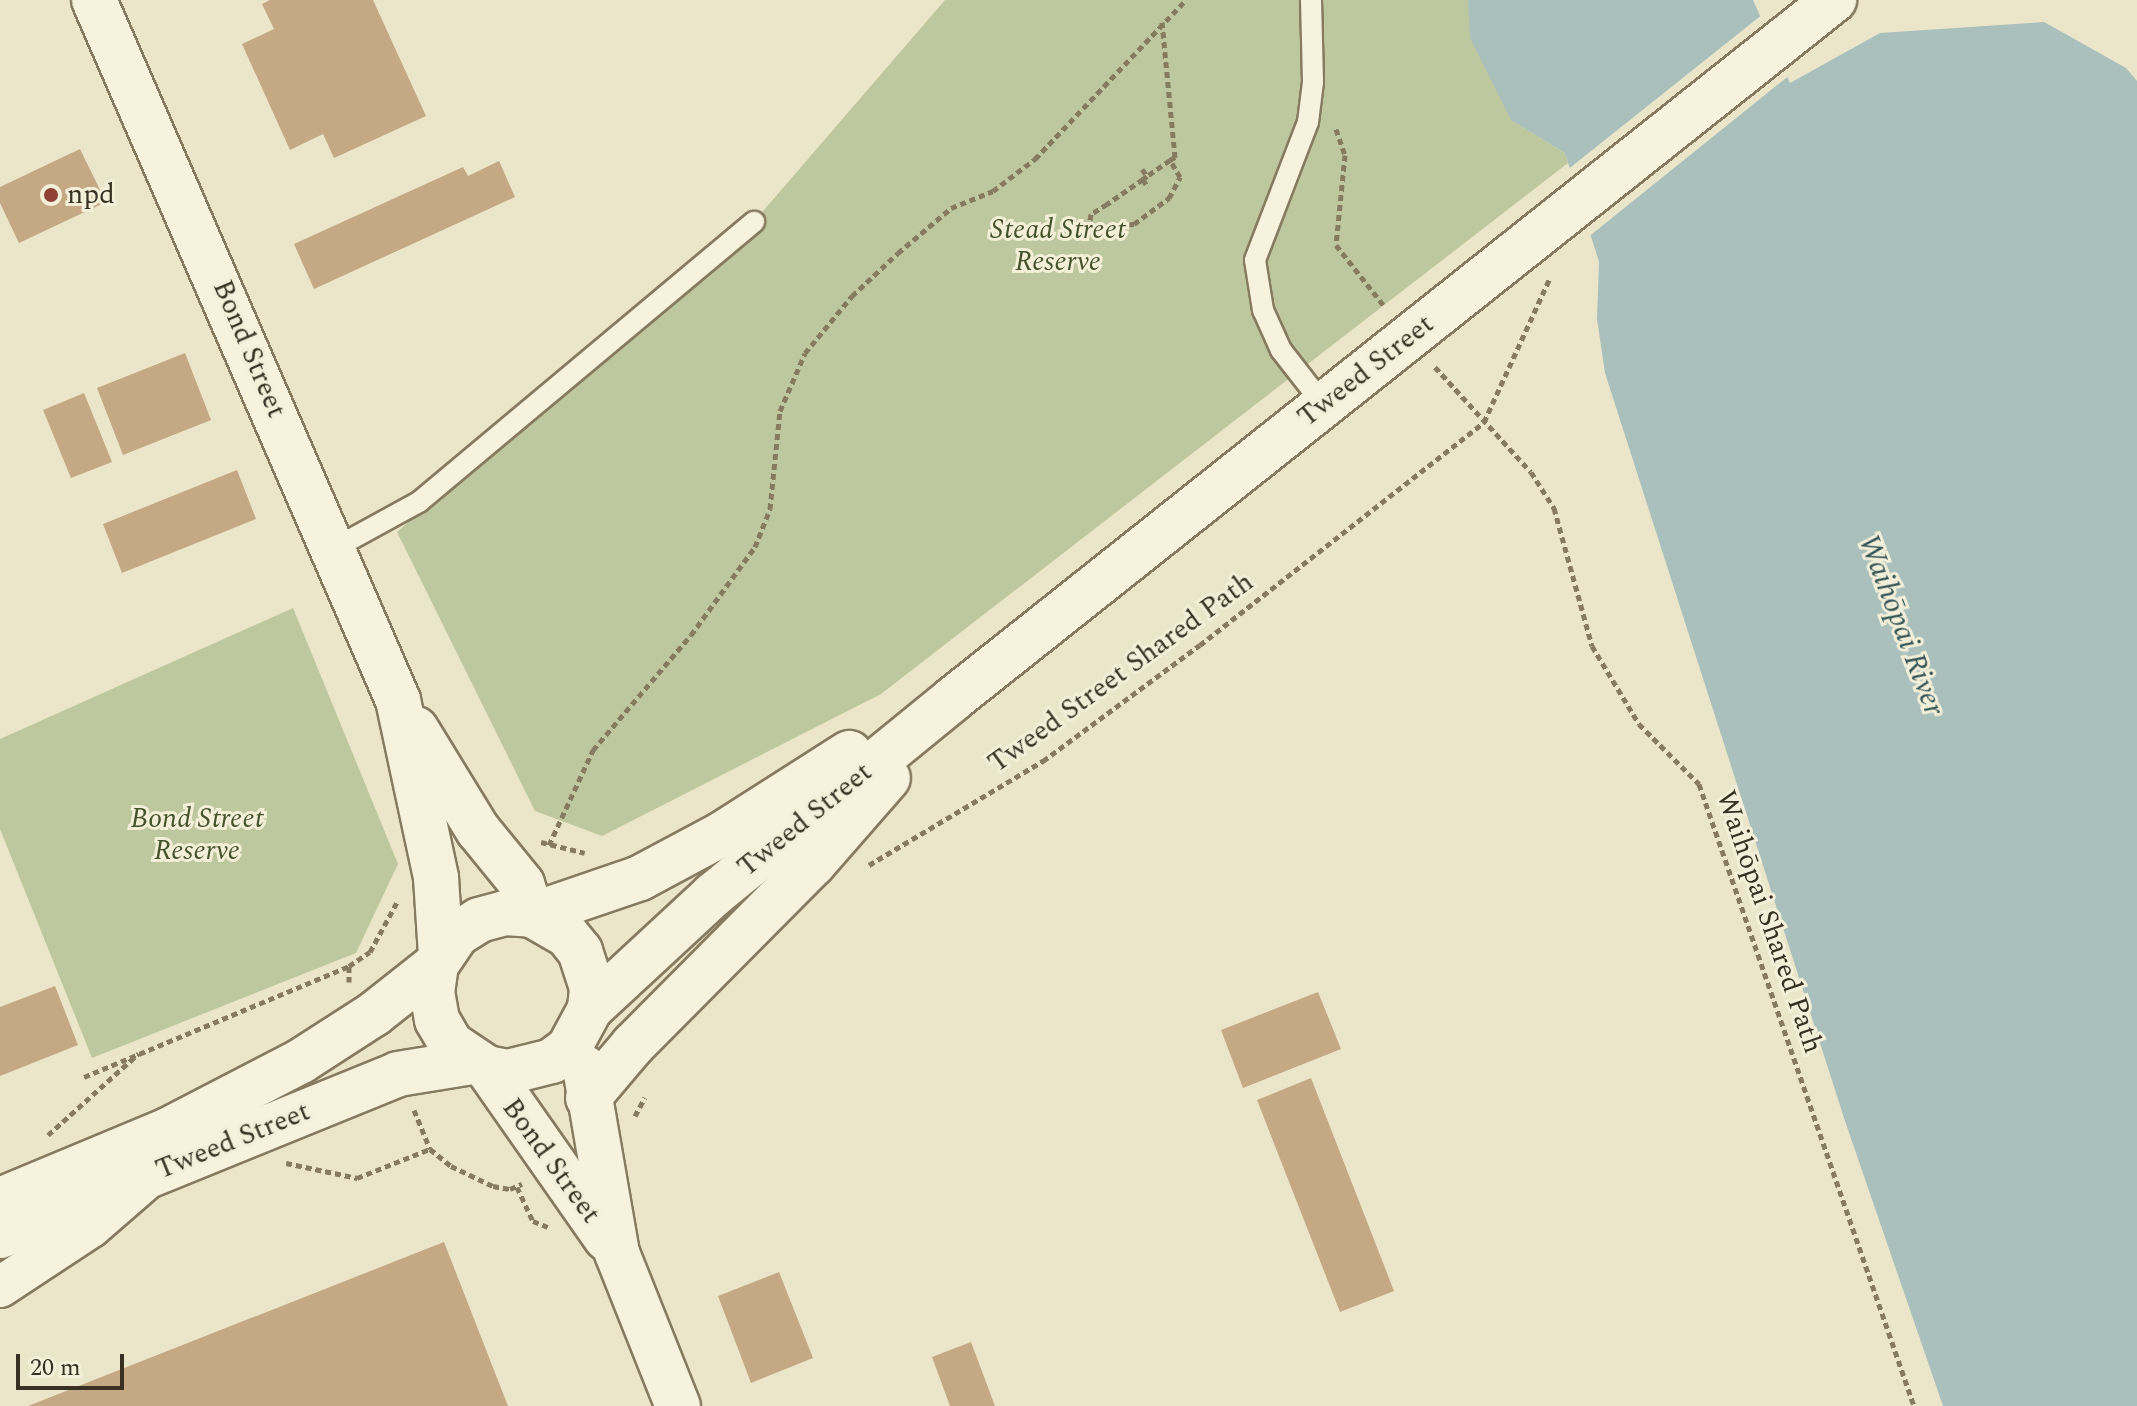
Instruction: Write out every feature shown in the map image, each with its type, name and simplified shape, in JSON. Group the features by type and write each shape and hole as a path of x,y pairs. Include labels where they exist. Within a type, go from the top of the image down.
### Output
{"main road":[{"name":"Bond Street","path":"94,0 335,548 398,700 478,830 522,884 532,915 567,935 580,951 592,989 586,1019 588,1098 617,1253 678,1406"},
{"name":"Tweed Street","path":"586,1019 713,895 1323,404 1400,327 1567,211 1834,0"},
{"name":"Tweed Street","path":"532,915 640,878 722,834 874,736 953,699"},
{"path":"588,1098 633,1045 813,864 953,699"},
{"name":"Bond Street","path":"398,700 436,878 439,960 432,993 437,1020 451,1044 479,1065 617,1253"},
{"path":"439,960 457,934 479,920 505,913 532,915"},
{"name":"Tweed Street","path":"1,1207 168,1130 301,1061 374,1014 439,960"},
{"name":"Bond Street","path":"479,1065 508,1072 541,1065 569,1048 586,1019"},
{"name":"Tweed Street","path":"1,1207 154,1172 398,1074 479,1065"}],"street":[{"path":"0,1287 91,1227 154,1172"}],"lane":[{"path":"1311,0 1313,82 1295,161 1255,260 1263,310 1281,350 1323,404"},
{"path":"335,548 419,502 754,222"}],"path":[{"path":"549,845 593,750 691,635 755,547 770,509 780,411 805,353 852,296 951,208 993,191 1035,159 1162,21 1186,0"},
{"path":"1162,21 1175,157 1170,160 1107,204 1091,214 1089,227 1119,228 1154,211 1178,189 1180,177 1170,160"},
{"name":"Waihōpai Shared Path","path":"1313,82 1345,155 1336,245 1400,327 1531,472 1554,508 1592,646 1639,724 1699,784 1914,1406"},
{"path":"1142,169 1148,188"},
{"name":"Tweed Street Shared Path","path":"858,874 890,849 1043,761 1260,599 1484,422 1556,265"},
{"path":"533,839 595,854"},
{"path":"84,1077 349,966 370,952 404,888"},
{"path":"349,966 349,991"},
{"path":"44,1139 143,1050"},
{"path":"632,1122 649,1088"},
{"path":"411,1103 430,1149 470,1177 493,1186 517,1187 527,1182"},
{"path":"337,1174 357,1178 430,1149"},
{"path":"517,1187 533,1221 553,1229"}],"green space":[{"name":"Stead Street Reserve","path":"945,0 1533,0 1511,120 1565,153 1568,163 881,694 602,836 535,811 397,532 732,247"},
{"name":"Bond Street Reserve","path":"293,608 398,864 356,953 92,1058 0,829 0,739"}],"water":[{"name":"Waihōpai River","path":"1468,0 1753,0 1790,83 1880,33 2044,22 2126,68 2137,81 2137,1406 1943,1406 1845,1121 1605,373 1597,319 1599,262 1565,153 1511,120 1470,38"}],"pier":[{"path":"1763,14 1791,74 1587,238 1566,171"}],"building":[{"path":"270,0 373,0 426,116 334,158 323,134 290,150 242,44 274,29 262,4"},
{"name":"npd","path":"80,149 106,202 19,243 0,203 0,187"},
{"path":"499,161 515,197 314,289 294,244 463,167 468,176"},
{"path":"185,353 211,420 123,455 97,388"},
{"path":"84,393 112,462 71,478 43,410"},
{"path":"237,470 256,519 122,573 103,524"},
{"path":"55,986 78,1045 0,1076 0,1007"},
{"path":"1318,992 1341,1049 1243,1088 1221,1030"},
{"path":"1311,1078 1394,1291 1340,1312 1257,1100"},
{"path":"444,1242 508,1406 28,1406"},
{"path":"779,1272 813,1358 751,1383 718,1296"},
{"path":"971,1342 995,1406 950,1406 932,1357"}],"place":[{"name":"npd","path":"51,195"}]}
